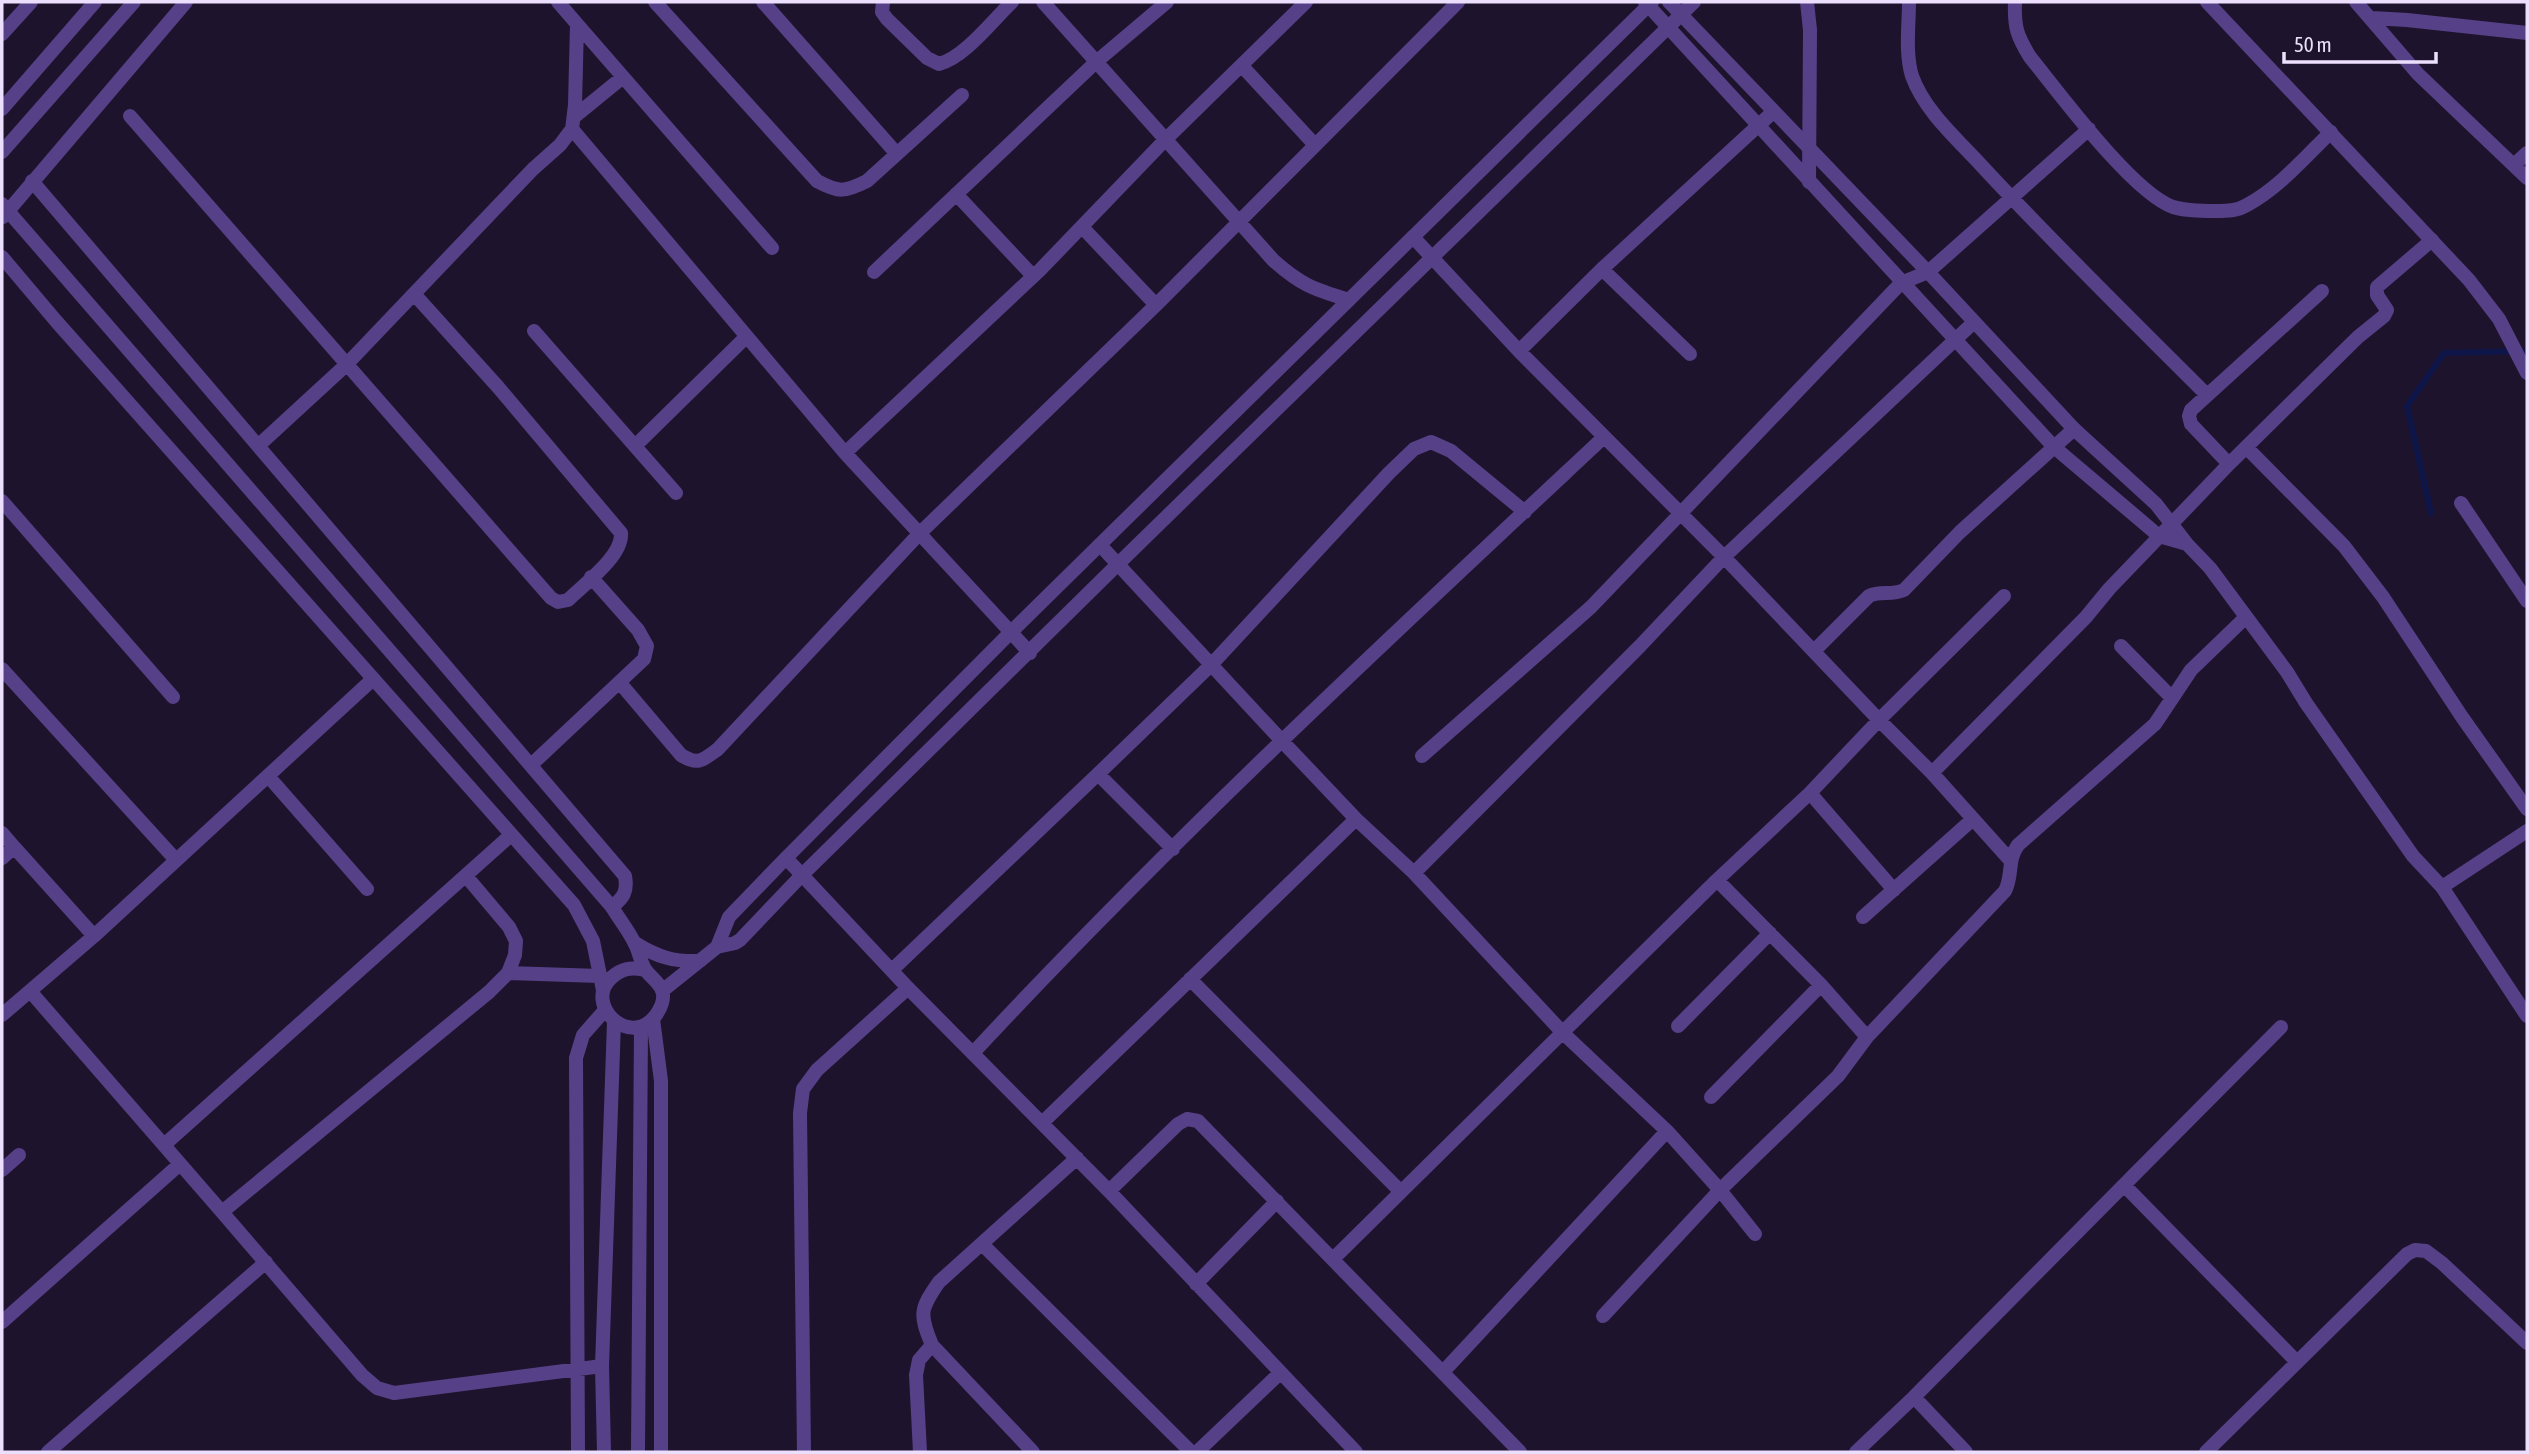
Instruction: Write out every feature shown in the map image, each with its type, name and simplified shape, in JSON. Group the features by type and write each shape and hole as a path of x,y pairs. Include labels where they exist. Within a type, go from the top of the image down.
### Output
{"street":[{"path":"3,31 31,2"},
{"path":"2,109 95,2"},
{"path":"2,152 134,2"},
{"path":"186,2 4,211 612,908 635,943 645,970 663,991 662,1004 647,1023 638,1452"},
{"path":"558,2 772,248"},
{"path":"655,2 817,181 833,190 848,191 867,181 962,95"},
{"path":"764,2 897,154"},
{"path":"883,2 882,12 887,19 927,58 939,64 949,62 962,51 1012,2"},
{"path":"1043,2 1273,260 1296,281 1349,300"},
{"path":"874,272 1096,62 1167,2"},
{"path":"845,453 1083,228 1165,140 1306,2"},
{"path":"620,683 681,755 690,761 702,760 718,749 919,534 1156,305 1458,2"},
{"path":"1669,2 2074,429 2156,504 2187,544 2210,568 2287,672 2306,704 2413,856 2442,887 2525,1008"},
{"path":"663,991 717,947 740,940 802,875 1117,565 1694,2"},
{"path":"1807,2 1810,30 1809,182"},
{"path":"1909,2 1908,48 1913,78 1941,121 2011,198 2207,395"},
{"path":"2015,2 2014,25 2030,58 2107,151 2146,189 2174,207 2204,211 2235,210 2246,206 2283,178 2331,132"},
{"path":"2207,2 2469,280 2499,319 2526,371"},
{"path":"2356,2 2418,74 2527,178"},
{"path":"717,947 729,917 786,858 1011,632 1649,3 1668,28 2054,447 2159,536 2187,544"},
{"path":"2372,18 2527,33"},
{"path":"578,24 573,123 746,337 845,453 1030,653"},
{"path":"1242,66 1315,145"},
{"path":"259,445 346,365 415,295 573,123 623,77"},
{"path":"1519,351 1602,269 1773,112"},
{"path":"130,116 551,598 558,602 568,600 619,549 621,533 498,387 415,295"},
{"path":"1422,756 1591,607 1901,283 1927,272 2089,129"},
{"path":"2515,164 2527,153"},
{"path":"32,181 625,876 627,886 624,897 612,908"},
{"path":"956,194 1033,276"},
{"path":"1083,228 1156,305"},
{"path":"1413,237 1519,351 1724,557 1878,720 1932,773 2010,860"},
{"path":"1932,773 2086,617 2229,464 2358,337 2384,316 2387,310 2377,295 2377,287 2432,240"},
{"path":"2,257 510,835 575,905 593,941 610,1016 602,1366 604,1452"},
{"path":"1602,269 1690,354"},
{"path":"2229,464 2191,424 2189,416 2192,410 2322,291"},
{"path":"1414,873 1640,646 1724,557 1973,323"},
{"path":"534,331 676,493"},
{"path":"635,446 746,337"},
{"path":"1814,651 1869,596 1877,592 1895,594 1904,590 1960,532 2074,429"},
{"path":"973,1053 1038,984 1282,741 1604,437"},
{"path":"892,970 1211,665 1414,449 1431,442 1451,451 1525,512"},
{"path":"2246,447 2344,546 2383,597 2527,809"},
{"path":"2,501 173,697"},
{"path":"2461,503 2527,601"},
{"path":"1100,545 1356,819 1414,873 1564,1034 1667,1131 1755,1234"},
{"path":"531,765 644,659 647,646 638,631 591,577"},
{"path":"1333,1259 1564,1034 1717,880 1810,793 1878,720 2004,596"},
{"path":"1603,1316 1720,1190 1838,1076 1867,1037 2005,891 2010,882 2010,860 2018,845 2155,724 2191,670 2246,617"},
{"path":"2122,646 2171,697"},
{"path":"2,669 176,860"},
{"path":"2,1015 94,936 373,679"},
{"path":"1098,774 1173,849"},
{"path":"268,776 367,889"},
{"path":"1810,793 1894,890"},
{"path":"1042,1123 1356,819"},
{"path":"1863,917 1973,819"},
{"path":"2442,887 2527,831"},
{"path":"2,833 94,936"},
{"path":"164,1145 510,835"},
{"path":"2,858 14,847"},
{"path":"786,858 908,988 1109,1191 1356,1452"},
{"path":"222,1212 489,992 508,973 515,955 516,940 509,927 466,876"},
{"path":"1717,880 1821,985 1867,1037"},
{"path":"1678,1026 1770,933"},
{"path":"635,943 668,960 700,961"},
{"path":"508,973 602,983 626,968 645,970"},
{"path":"1190,979 1401,1192"},
{"path":"1711,1097 1821,985"},
{"path":"804,1452 800,1113 803,1089 817,1070 908,988"},
{"path":"30,991 362,1376 377,1388 394,1392 602,1366"},
{"path":"610,1016 626,1027 647,1023"},
{"path":"578,1452 576,1058 583,1035 610,1016"},
{"path":"647,1023 660,1061 661,1081 661,1452"},
{"path":"1856,1452 1914,1397 2281,1027"},
{"path":"1109,1191 1178,1124 1187,1119 1198,1121 1520,1452"},
{"path":"1443,1372 1667,1131"},
{"path":"2,1170 19,1155"},
{"path":"1033,1452 932,1345 923,1324 924,1303 939,1282 1077,1158"},
{"path":"2,1322 180,1164"},
{"path":"2124,1185 2297,1362"},
{"path":"1196,1284 1277,1201"},
{"path":"982,1244 1191,1452"},
{"path":"2206,1452 2407,1254 2415,1251 2426,1251 2442,1263 2527,1343"},
{"path":"48,1452 266,1262"},
{"path":"920,1452 916,1375 919,1360 932,1345"},
{"path":"1197,1452 1280,1373"},
{"path":"1914,1397 1966,1452"}],"waterway":[{"path":"2431,513 2407,406 2444,353 2527,351"}]}
